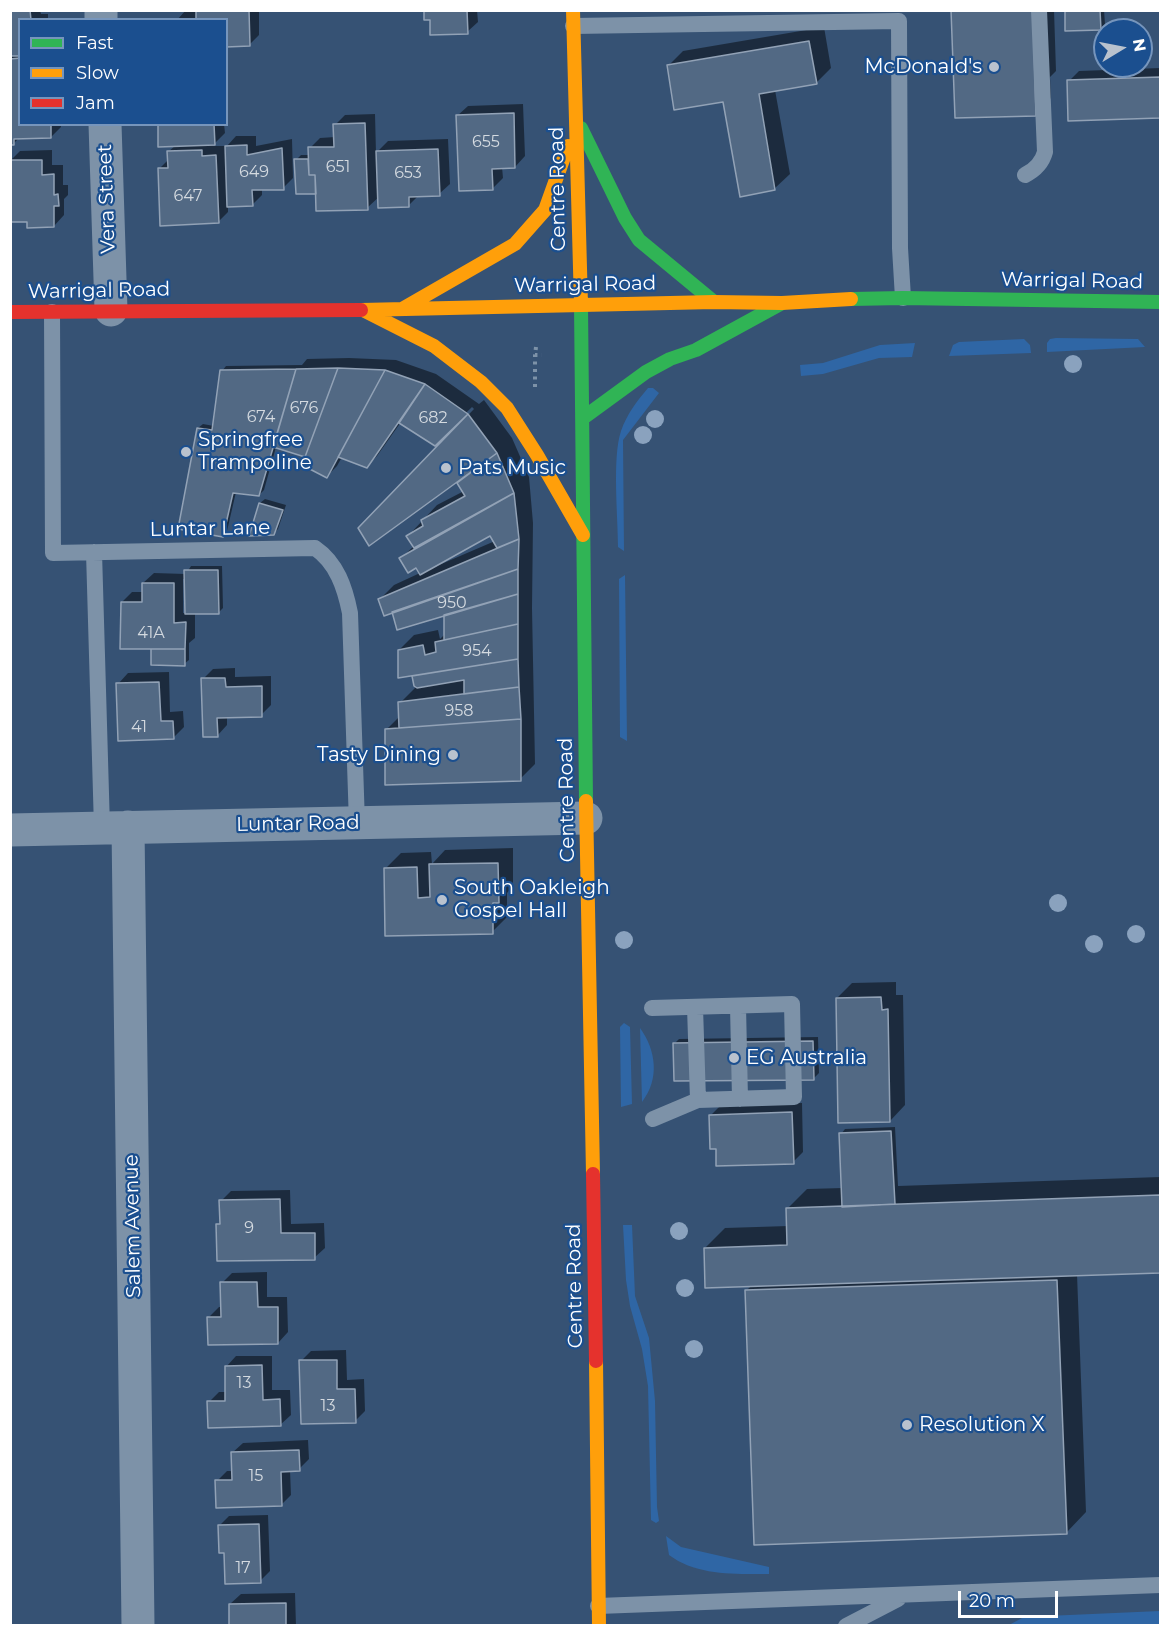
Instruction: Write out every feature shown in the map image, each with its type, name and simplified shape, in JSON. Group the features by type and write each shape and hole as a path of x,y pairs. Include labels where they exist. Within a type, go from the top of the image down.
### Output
{"main road":[{"name":"Centre Road","path":"573,18 583,418 586,818 596,1318 599,1626"},
{"path":"576,118 625,218 639,240 714,302"},
{"path":"402,309 515,244 545,210 558,178 576,118"},
{"name":"Warrigal Road","path":"10,312 363,310 714,302 782,303 903,298 1161,302"},
{"path":"583,418 646,372 670,359 696,350 782,303"},
{"path":"363,310 434,346 482,382 507,408 537,454 584,536"}],"street":[{"name":"Vera Street","path":"105,126 111,310"},
{"name":"Luntar Road","path":"10,830 586,818"},
{"name":"Salem Avenue","path":"115,828 138,1626"}],"lane":[{"path":"1025,175 1034,171 1043,160 1045,152 1039,10"},
{"path":"573,18 899,21 900,248 903,298"},
{"name":"Luntar Lane","path":"52,312 52,552 315,548 324,554 345,585 351,613 357,824"},
{"path":"94,552 115,828"},
{"path":"652,1008 792,1004 794,1098 698,1100 653,1119"},
{"path":"738,1006 740,1098"},
{"path":"695,1007 698,1100"},
{"path":"598,1606 1161,1585"},
{"path":"846,1626 904,1596"}],"path":[{"path":"536,347 535,355 542,355"}],"shaded area":[{"path":"1024,339 1030,345 1031,353 949,356 953,345 959,342"},
{"path":"1050,339 1138,339 1145,347 1047,352 1047,343"},
{"path":"915,343 912,357 879,358 823,374 801,376 800,365 823,363 880,345"},
{"path":"648,388 653,388 659,393 623,440 624,551 618,547 616,471 618,442 626,419"},
{"path":"625,575 627,741 620,737 619,579"},
{"path":"624,1023 630,1027 632,1104 621,1107 620,1027"},
{"path":"640,1028 650,1046 654,1065 652,1084 642,1102"},
{"path":"623,1225 632,1225 635,1296 649,1338 655,1401 659,1521 656,1523 651,1520 648,1386 642,1349 630,1306"},
{"path":"666,1536 681,1547 769,1567 769,1574 717,1572 692,1567 669,1555"},
{"path":"1160,1611 1160,1625 1009,1625 1024,1617"}],"building":[{"path":"10,10 30,10 31,18 18,18 18,56 10,56"},
{"path":"196,10 249,10 250,46 228,47 228,18 196,18"},
{"path":"424,10 467,10 468,34 430,35 430,20 424,20"},
{"name":"McDonald's","path":"951,10 1033,10 1036,116 955,118"},
{"path":"1065,10 1100,10 1100,18 1093,18 1093,30 1065,31"},
{"path":"809,41 817,84 759,94 775,190 740,197 723,102 674,110 667,65"},
{"path":"18,58 18,126 51,126 51,138 14,139 14,145 10,145 10,59"},
{"path":"1160,77 1160,118 1068,121 1067,80"},
{"path":"514,113 515,168 492,169 493,190 459,191 456,115"},
{"path":"365,123 368,210 316,211 315,175 309,175 308,147 334,147 333,124"},
{"path":"158,126 214,126 215,145 158,147"},
{"path":"247,145 247,155 282,148 284,190 252,190 253,206 227,207 225,146"},
{"path":"438,149 440,196 409,197 409,207 378,208 376,151"},
{"path":"202,150 202,156 216,155 219,223 160,226 158,168 168,168 167,151"},
{"path":"294,159 308,159 309,175 315,175 316,194 296,194"},
{"path":"10,160 42,160 42,175 54,174 54,195 58,194 59,206 54,206 54,227 27,228 27,222 10,222"},
{"path":"338,368 305,457 273,447 296,369"},
{"path":"338,368 385,370 327,478 302,465"},
{"path":"296,369 259,496 233,493 223,537 178,529 197,428 212,430 220,370"},
{"path":"385,370 425,384 367,468 338,457"},
{"path":"425,384 468,414 435,446 399,423"},
{"name":"Pats Music","path":"468,414 497,453 369,546 358,528"},
{"path":"497,453 514,493 414,548 406,536 423,526 421,520 465,496 457,483"},
{"path":"514,493 519,539 497,548 490,536 420,575 416,568 408,573 399,558"},
{"path":"259,503 283,510 274,535 249,536"},
{"path":"519,539 518,569 384,616 378,599"},
{"path":"518,569 518,594 397,630 392,612"},
{"path":"184,570 218,570 219,614 185,614"},
{"path":"142,583 174,583 174,623 186,622 185,649 120,649 121,602 142,602"},
{"path":"518,594 518,624 444,640 444,615"},
{"path":"518,624 518,659 398,678 398,650 423,645 425,655 436,652 435,642"},
{"path":"151,649 185,649 185,666 151,665"},
{"path":"518,659 519,687 464,694 464,680 417,688 414,686 412,676"},
{"path":"201,678 225,678 226,687 262,686 262,717 217,718 218,737 203,737"},
{"path":"159,682 161,721 173,721 174,739 118,741 116,683"},
{"path":"519,687 521,719 399,728 398,702"},
{"name":"Tasty Dining","path":"521,719 521,781 385,785 385,729"},
{"name":"South Oakleigh Gospel Hall","path":"498,863 499,903 493,903 493,934 385,936 384,868 417,867 418,898 430,897 429,864"},
{"path":"881,997 882,1010 888,1009 890,1122 838,1123 836,998"},
{"path":"813,1041 814,1080 674,1081 673,1043"},
{"path":"792,1112 794,1164 716,1166 716,1149 710,1149 709,1115"},
{"path":"891,1131 895,1204 842,1207 839,1133"},
{"path":"1160,1195 1160,1273 705,1288 704,1248 787,1245 786,1208"},
{"path":"280,1199 281,1233 315,1233 315,1260 217,1261 216,1224 220,1224 219,1200"},
{"name":"Resolution X","path":"1057,1280 1067,1534 754,1545 745,1290"},
{"path":"220,1282 257,1282 258,1307 278,1307 278,1344 208,1345 207,1317 221,1317"},
{"path":"299,1360 337,1360 337,1389 355,1389 356,1423 301,1424"},
{"path":"262,1365 263,1400 280,1399 281,1426 208,1428 207,1401 225,1401 225,1366"},
{"path":"299,1450 300,1471 281,1472 282,1506 216,1508 215,1480 232,1480 231,1452"},
{"path":"259,1524 261,1583 225,1584 224,1553 219,1553 218,1525"},
{"path":"286,1603 286,1626 229,1626 229,1604"}],"traffic: fast":[{"path":"581,128 625,218 639,240 714,302"},
{"path":"851,299 1160,302"},
{"path":"583,418 646,372 670,359 696,350 782,303"},
{"path":"581,305 586,801"}],"traffic: slow":[{"path":"573,10 581,305"},
{"path":"402,309 515,244 545,210 568,146"},
{"path":"361,310 714,302 782,303 851,299"},
{"path":"363,310 434,346 481,382 507,408 583,535"},
{"path":"586,801 593,1174"},
{"path":"596,1361 599,1626"}],"traffic: jam":[{"path":"10,312 361,310"},
{"path":"593,1174 596,1361"}],"place":[{"name":"McDonald's","path":"994,67"},
{"name":"Springfree Trampoline","path":"186,452"},
{"name":"Pats Music","path":"446,468"},
{"name":"Tasty Dining","path":"453,755"},
{"name":"South Oakleigh Gospel Hall","path":"442,900"},
{"name":"EG Australia","path":"734,1058"},
{"name":"Resolution X","path":"907,1425"}]}
